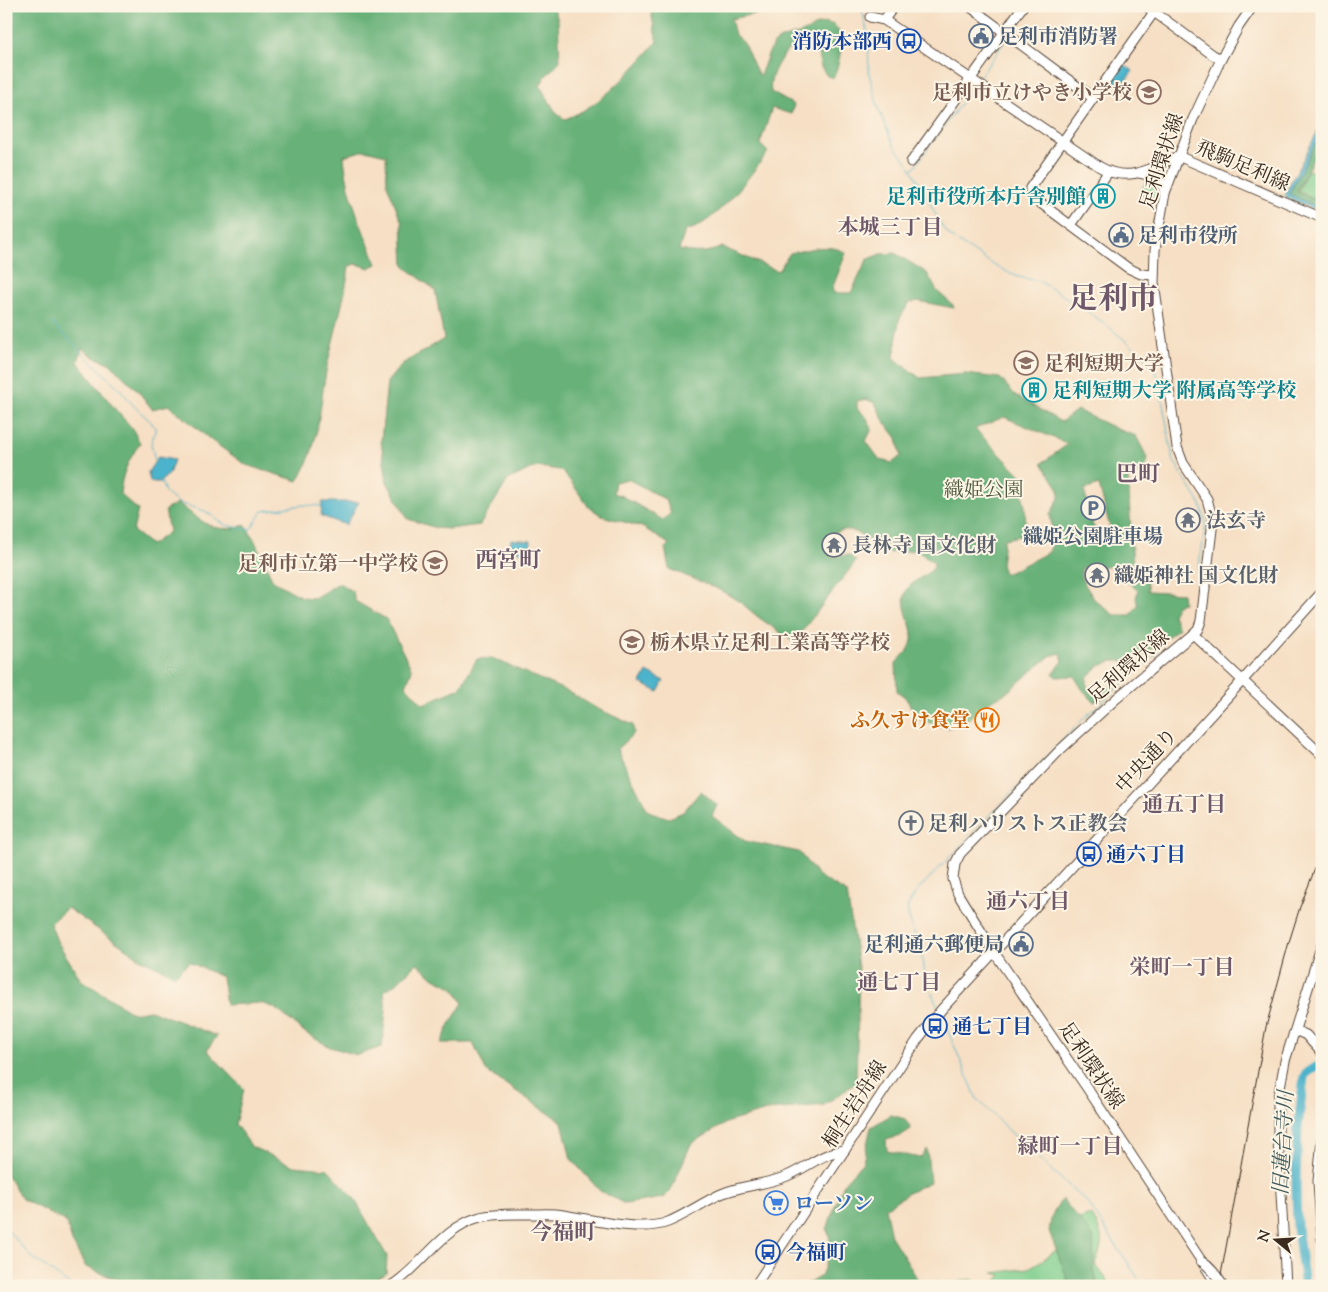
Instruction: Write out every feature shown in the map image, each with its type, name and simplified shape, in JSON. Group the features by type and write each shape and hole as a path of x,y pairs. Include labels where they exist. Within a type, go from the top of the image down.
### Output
{"main road":[{"path":"884,20 894,6"},
{"path":"969,6 1093,98"},
{"path":"910,162 1023,6"},
{"path":"1146,6 1221,59"},
{"name":"足利環状線","path":"1218,1286 994,952 956,890 953,874 958,857 976,836 1074,736 1198,629 1202,612 1213,521 1207,499 1183,463 1177,447 1154,275 1156,243 1165,193 1192,119 1221,59 1252,6"},
{"path":"1154,12 1062,141 1029,192 1031,196 1128,268 1141,274 1154,275"},
{"path":"870,17 884,20 1108,171 1124,175 1139,173 1178,156"},
{"name":"飛駒足利線","path":"1178,156 1322,218"},
{"path":"1071,225 1108,171"},
{"path":"1139,173 1159,177 1165,193"},
{"name":"中央通り","path":"994,952 1322,592"},
{"path":"1193,634 1322,755"},
{"path":"1286,1286 1278,1108 1285,1061 1322,944"},
{"name":"桐生岩舟線","path":"755,1286 918,1039 941,1010 994,952"},
{"path":"1295,1030 1306,1034 1322,1052"},
{"path":"1322,1139 1318,1181 1322,1240"},
{"path":"391,1286 409,1272 450,1231 479,1218 501,1214 560,1214 603,1223 657,1224 667,1222 721,1194 774,1181 834,1151 845,1150"},
{"path":"1203,1264 1211,1286"},
{"path":"1203,1264 1207,1264 1223,1286"}],"green space":[{"name":"織姫公園","path":"6,6 553,6 558,20 560,61 545,77 540,86 557,114 565,119 579,113 604,96 626,76 657,42 651,12 652,6 777,6 760,13 731,19 735,35 743,42 760,75 771,49 778,41 817,25 828,23 835,26 841,41 839,62 833,78 827,76 821,67 817,51 808,46 791,47 787,51 773,73 771,92 794,105 791,114 772,108 760,144 768,152 731,199 708,220 685,231 679,250 701,252 722,247 778,271 790,253 826,247 833,248 846,253 832,289 834,293 851,293 867,260 880,254 895,253 927,273 937,291 954,308 917,301 909,303 899,320 894,358 920,378 965,374 1000,378 1015,395 1061,422 1077,410 1136,436 1148,459 1145,469 1128,479 1133,569 1142,567 1148,591 1182,593 1183,603 1177,605 1172,614 1179,628 1144,655 1126,661 1113,661 1099,666 1087,677 1087,687 1091,693 1099,694 1116,683 1119,685 1099,700 1094,702 1082,689 1074,676 1056,677 1053,674 1063,661 1061,653 1050,656 1006,693 990,701 969,719 961,723 947,728 918,719 905,697 897,691 896,663 908,650 912,641 911,626 904,603 905,595 910,585 933,569 934,563 917,550 881,553 866,539 848,530 835,533 824,545 832,557 849,555 856,561 794,642 739,601 716,588 669,569 665,548 669,544 642,527 602,516 588,506 560,470 539,467 530,469 508,480 480,525 449,529 436,528 408,519 387,482 381,441 387,382 402,364 444,339 435,290 404,266 402,223 387,184 386,155 365,150 344,156 352,198 377,264 369,268 357,264 349,266 327,367 315,440 311,454 298,481 246,465 212,441 169,405 152,409 138,391 109,363 94,357 82,348 78,362 132,428 140,443 126,467 120,494 138,510 133,531 151,545 169,532 165,510 178,503 201,521 217,528 225,529 245,525 254,539 273,581 302,597 314,598 339,583 353,592 355,601 386,619 412,670 406,686 423,704 460,688 477,659 492,658 569,692 596,708 633,725 634,733 617,749 648,811 669,818 683,812 701,791 717,805 712,816 745,841 799,852 818,876 847,893 859,974 856,1083 824,1105 770,1110 728,1122 691,1144 671,1190 663,1198 625,1204 600,1191 571,1159 562,1122 486,1071 473,1043 441,1043 463,1003 454,988 434,978 417,963 397,983 384,991 386,1011 382,1047 357,1055 330,1047 307,1034 275,1008 261,1003 226,1005 222,977 189,962 175,975 141,959 67,908 50,923 57,941 81,980 133,1013 150,1010 217,1036 207,1050 244,1089 235,1124 252,1147 294,1166 328,1169 354,1198 387,1256 386,1274 363,1286 133,1286 86,1267 72,1242 66,1222 22,1199 6,1174","holes":["866,399 875,403 884,421 897,438 901,456 892,463 880,460 866,441 872,429 867,418 857,408 857,401","1004,417 1068,444 1042,463 1059,489 1059,498 1050,515 1054,538 1049,552 1008,573 1004,573 1001,565 1004,539 1020,536 1024,527 1026,512 1021,475 975,429","628,479 666,500 671,513 663,520 622,496 613,493 615,482","1099,485 1110,528 1100,533 1093,526 1084,490","1089,564 1095,569 1107,566 1122,576 1138,591 1136,598 1138,605 1131,615 1114,615 1094,599 1081,578 1081,570"]},
{"path":"1322,131 1322,142 1297,192 1322,203 1322,209 1289,194"},
{"path":"1308,170 1322,175 1322,202 1298,191"},
{"path":"1153,178 1160,185 1157,203 1141,194 1145,182"},
{"path":"891,1115 905,1119 911,1129 900,1136 886,1140 887,1151 921,1158 927,1149 930,1182 885,1208 891,1236 922,1286 804,1286 821,1276 825,1266 830,1239 827,1230 831,1217 844,1183 863,1162 871,1127"},
{"path":"1062,1199 1093,1236 1094,1271 1098,1286 1070,1286 1049,1231 1052,1215"},
{"path":"1091,1215 1098,1227 1101,1238 1100,1250 1095,1264 1112,1286 932,1286 935,1282 950,1284 971,1279 980,1284 992,1284 1001,1275 993,1273 1029,1268 1062,1246 1078,1219"}],"water":[{"path":"1124,64 1133,71 1121,86 1112,79"},
{"path":"1322,123 1322,131 1289,194 1322,209 1322,213 1287,198 1285,194"},
{"path":"158,457 174,460 169,474 160,482 150,482 148,472"},
{"path":"322,502 359,502 346,525 321,516"},
{"path":"511,539 531,541 530,552 510,550"},
{"path":"647,672 664,681 658,692 641,683"}],"waterway":[{"path":"861,6 868,35 869,74 879,110 894,146 908,163"},
{"path":"1011,33 1031,6"},
{"path":"977,80 1007,39"},
{"path":"913,169 974,85"},
{"path":"910,166 943,228 951,237 997,267 1018,277 1039,281 1069,299 1104,323 1150,361 1158,377 1173,459 1201,505 1206,525 1200,559 1194,618 1185,633 1152,658 1083,719 917,891 907,907 922,956 926,980 938,1007"},
{"path":"52,323 151,422 155,428 151,444 155,461"},
{"path":"161,482 166,494 179,503 205,511 225,525 250,530 263,511 303,505 322,506"},
{"path":"941,1015 977,1099 1027,1148 1088,1203 1138,1278"},
{"name":"旧蓮台寺川","path":"1305,1286 1297,1228 1298,1126 1304,1077 1306,1073 1315,1067"},
{"path":"6,1228 29,1255 71,1286"}],"railway":[{"path":"1219,1286 1266,1027 1300,907 1322,851"}],"place":[{"name":"足利市消防署","path":"981,36"},
{"name":"消防本部西","path":"909,41"},
{"name":"足利市立けやき小学校","path":"1149,92"},
{"name":"足利市役所本庁舎別館","path":"1103,196"},
{"name":"足利市役所","path":"1121,235"},
{"name":"足利短期大学","path":"1026,363"},
{"name":"足利短期大学 附属高等学校","path":"1034,390"},
{"name":"織姫公園駐車場","path":"1093,508"},
{"name":"法玄寺","path":"1188,520"},
{"name":"長林寺 国文化財","path":"834,545"},
{"name":"足利市立第一中学校","path":"435,563"},
{"name":"織姫神社 国文化財","path":"1097,575"},
{"name":"栃木県立足利工業高等学校","path":"632,642"},
{"name":"ふ久すけ食堂","path":"987,720"},
{"name":"足利ハリストス正教会","path":"911,823"},
{"name":"通六丁目","path":"1089,854"},
{"name":"足利通六郵便局","path":"1021,944"},
{"name":"通七丁目","path":"935,1026"},
{"name":"ローソン","path":"776,1203"},
{"name":"今福町","path":"768,1252"}],"district":[{"name":"本城三丁目","path":"890,227"},
{"name":"足利市","path":"1113,298"},
{"name":"巴町","path":"1138,473"},
{"name":"西宮町","path":"508,559"},
{"name":"通五丁目","path":"1184,804"},
{"name":"通六丁目","path":"1028,901"},
{"name":"栄町一丁目","path":"1182,967"},
{"name":"通七丁目","path":"899,982"},
{"name":"緑町一丁目","path":"1070,1146"},
{"name":"今福町","path":"563,1231"}]}
